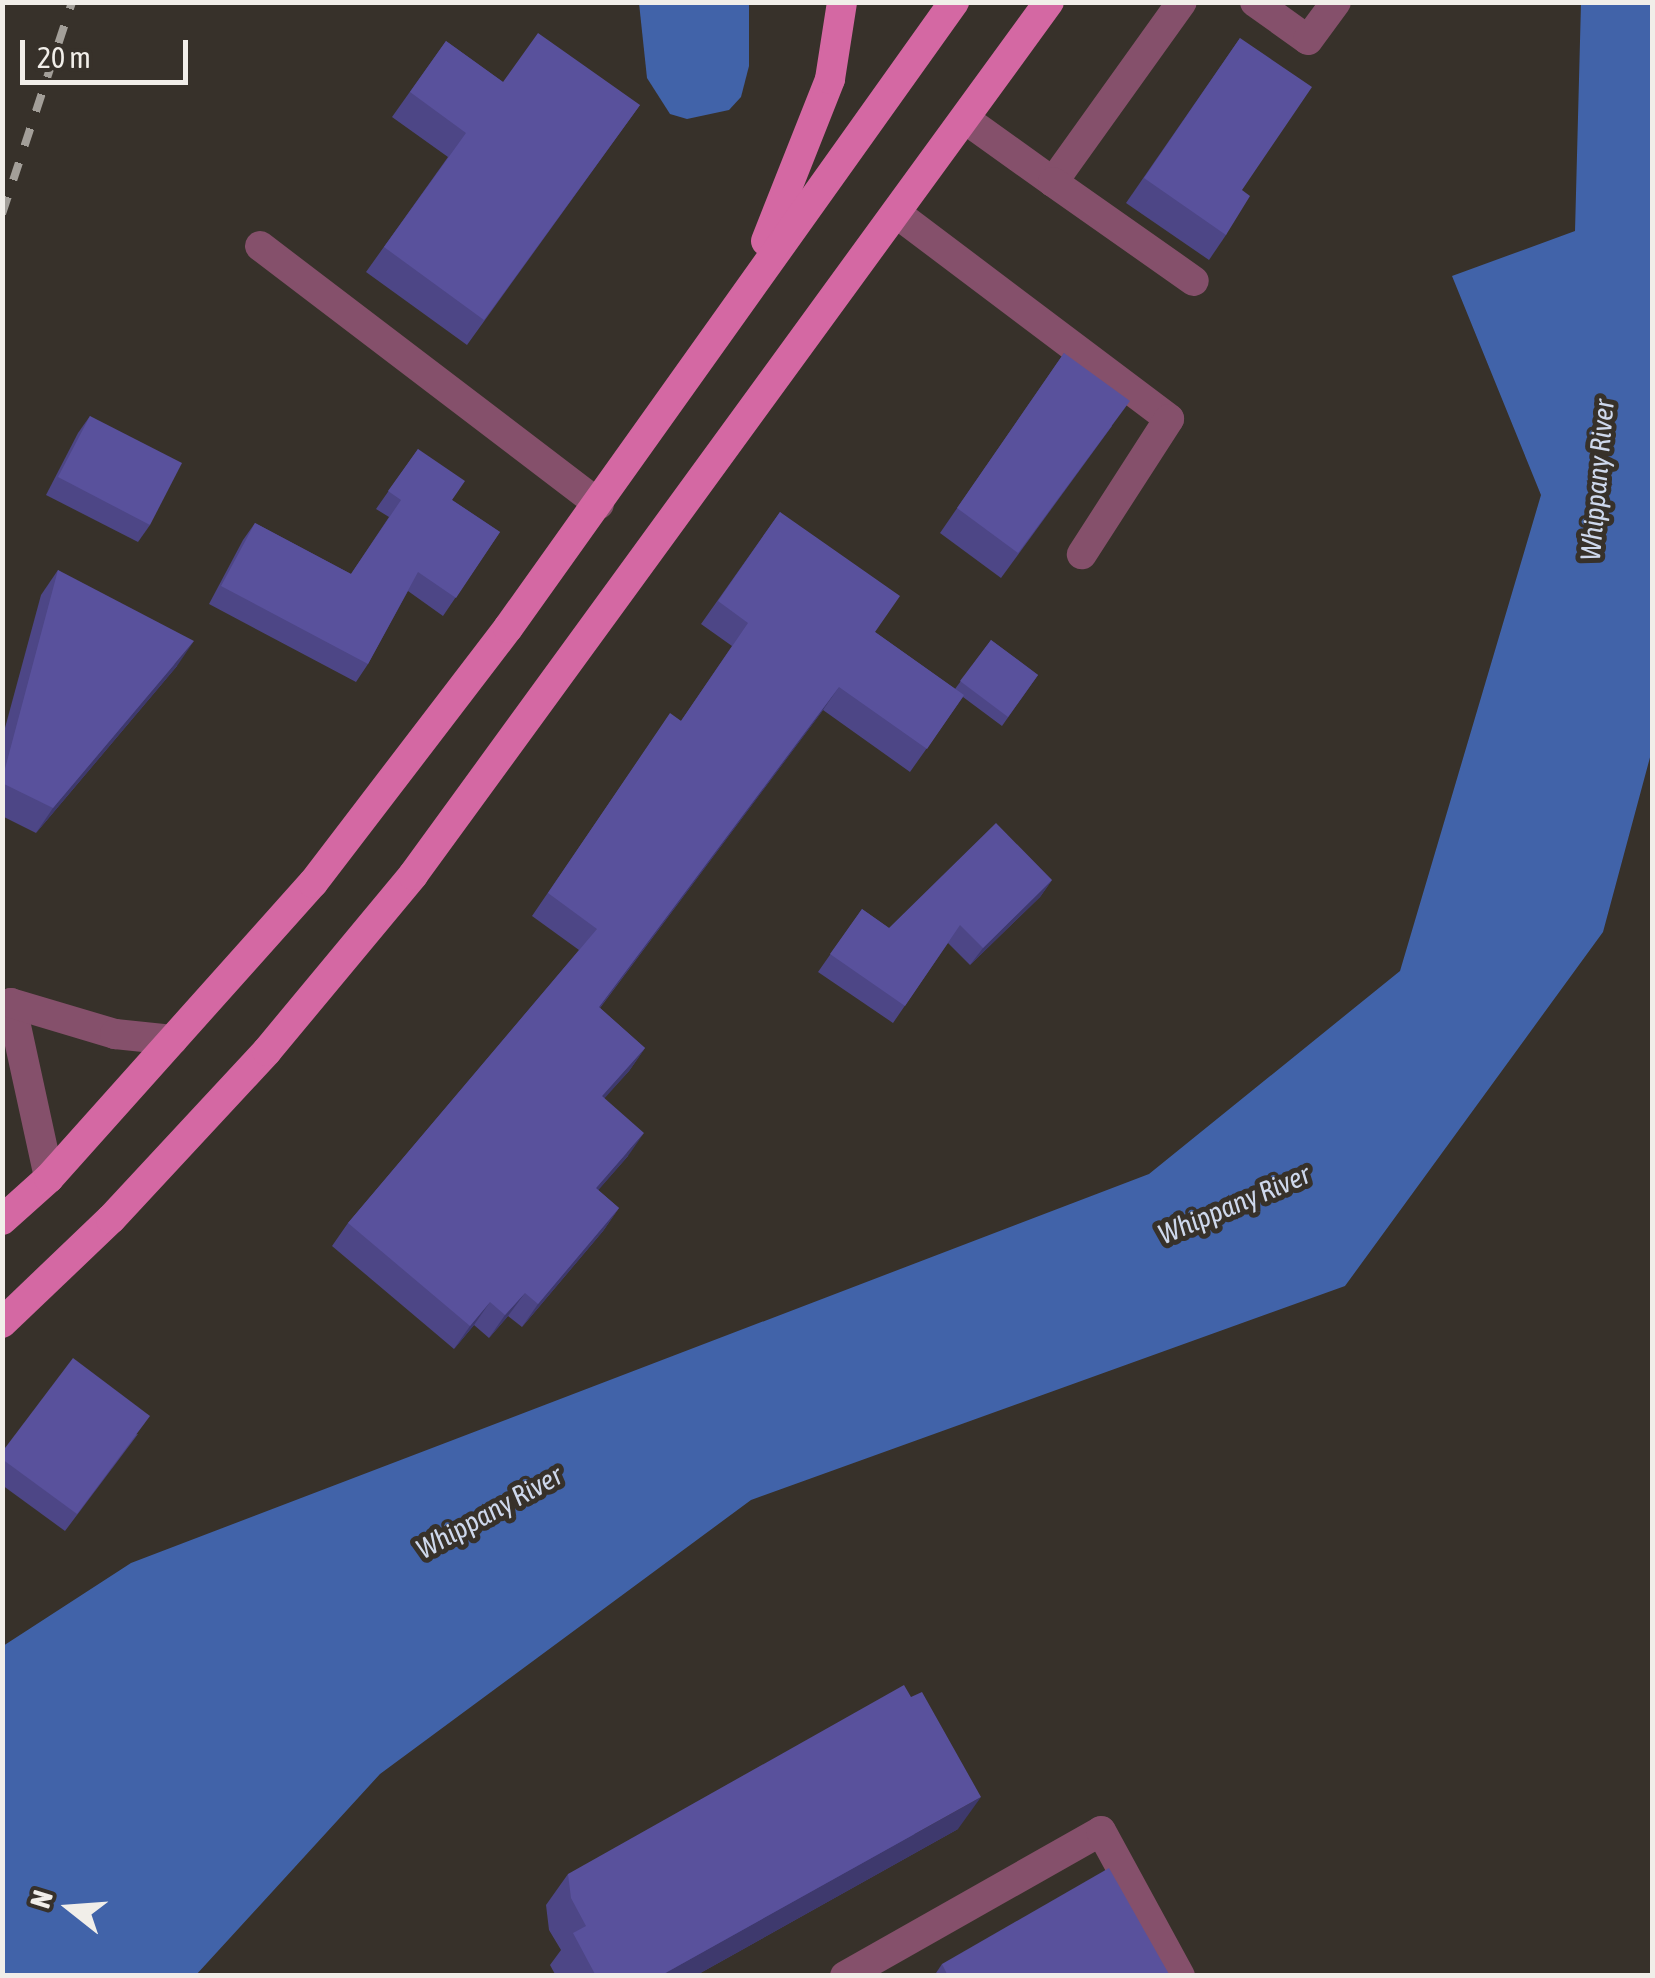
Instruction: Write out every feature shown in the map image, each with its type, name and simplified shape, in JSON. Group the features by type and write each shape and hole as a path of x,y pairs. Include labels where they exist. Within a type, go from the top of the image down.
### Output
{"main road":[{"path":"694,372 784,208 830,79 842,2"},
{"path":"2,1220 49,1178 313,884 599,504 954,2"},
{"path":"2,1323 112,1220 254,1065 414,875 1049,2"}],"lane":[{"path":"1053,182 1182,2"},
{"path":"1255,2 1308,40 1336,2"},
{"path":"965,119 1194,281"},
{"path":"896,213 1168,419 1082,554"},
{"path":"260,246 599,504"},
{"path":"49,1178 11,1003 115,1034 173,1040"},
{"path":"845,1976 1102,1831 1180,1976"}],"water":[{"path":"639,3 749,3 749,66 741,97 729,110 687,119 670,114 647,78"},
{"name":"Whippany River","path":"1581,3 1652,3 1652,750 1603,932 1345,1286 751,1500 380,1774 196,1975 3,1975 3,1646 131,1563 1149,1174 1400,971 1541,495 1452,276 1575,231"}],"building":[{"path":"538,33 640,105 484,320 384,247 466,133 410,92 446,41 503,82"},
{"path":"1240,38 1312,87 1242,190 1250,196 1226,235 1144,178"},
{"path":"1064,353 1130,401 1018,553 957,508"},
{"path":"90,416 182,463 150,525 58,477"},
{"path":"418,449 465,481 452,500 500,532 456,598 418,572 368,664 221,586 255,523 351,574 401,500 388,491"},
{"path":"780,512 900,596 875,632 964,695 927,749 839,687 599,1007 645,1048 602,1096 644,1133 596,1188 619,1208 538,1304 525,1293 505,1315 490,1302 470,1326 348,1223 597,929 548,893 670,713 681,721 748,623 718,601"},
{"path":"58,570 194,641 53,808 2,780"},
{"path":"991,640 1038,675 1008,717 960,681"},
{"path":"996,823 1052,880 983,948 960,925 905,1006 830,954 862,909 889,928"},
{"path":"73,1358 150,1416 77,1514 2,1459 2,1452"},
{"path":"904,1685 911,1697 922,1692 981,1797 660,1976 596,1976 573,1933 586,1926 571,1898 568,1874"},
{"path":"1109,1868 1170,1976 948,1976 942,1964"}],"railway":[{"path":"2,214 72,2"}]}
